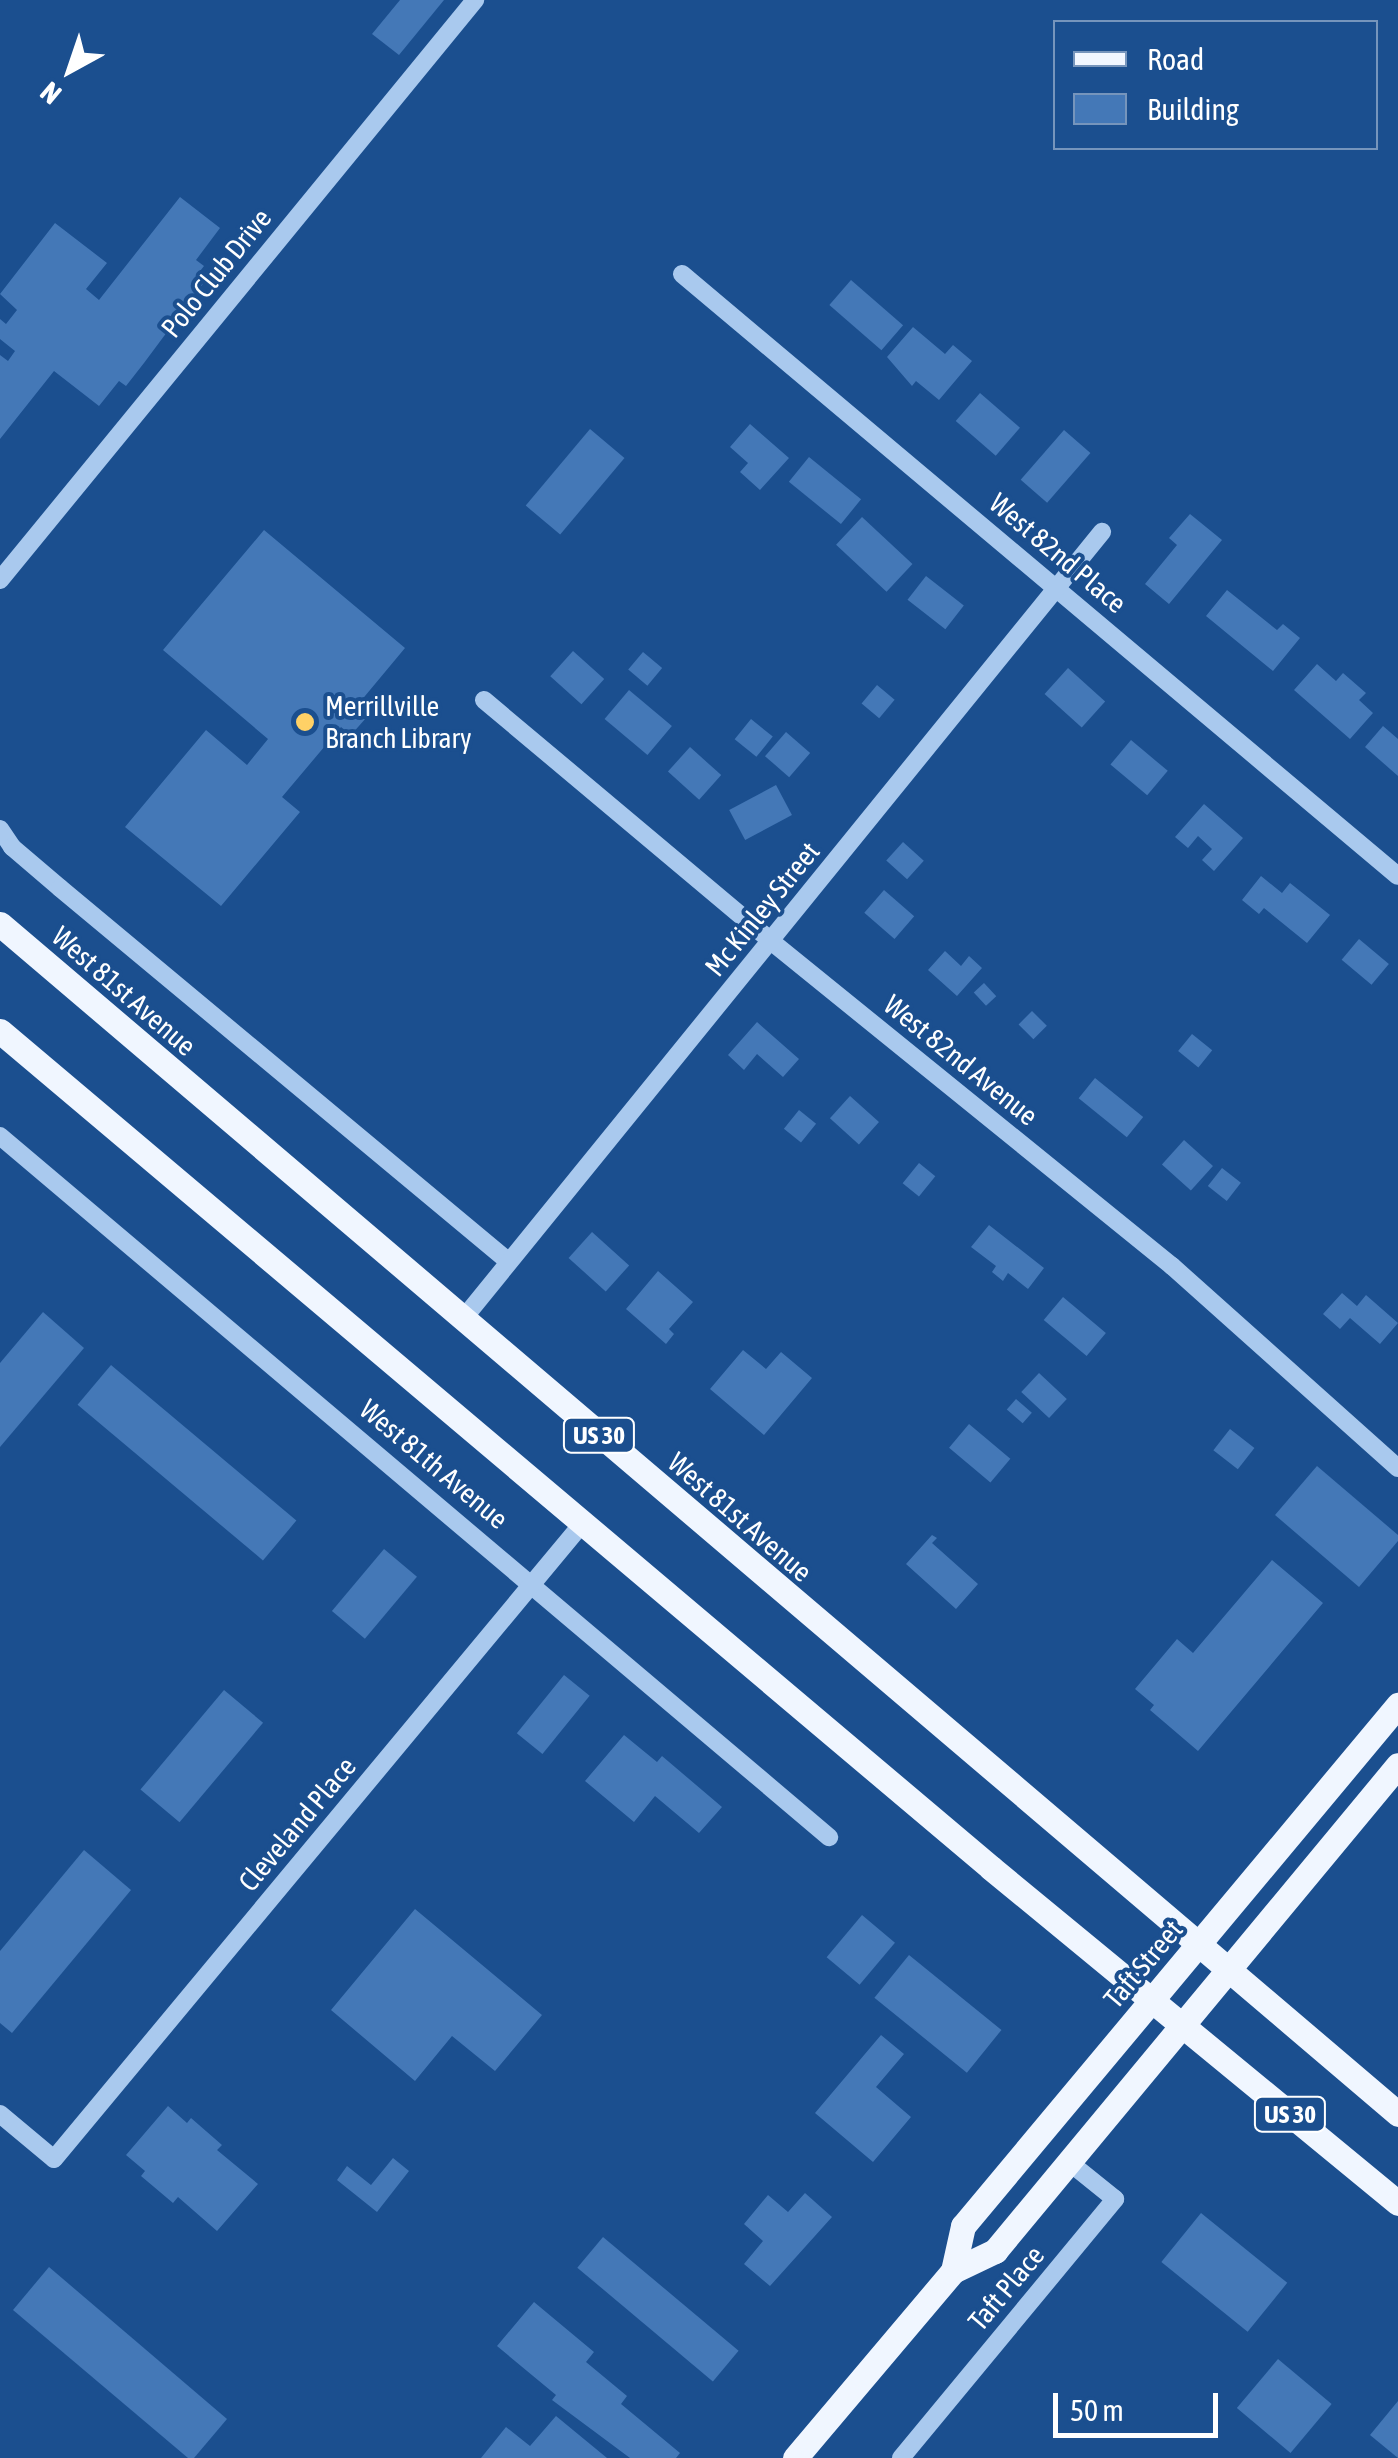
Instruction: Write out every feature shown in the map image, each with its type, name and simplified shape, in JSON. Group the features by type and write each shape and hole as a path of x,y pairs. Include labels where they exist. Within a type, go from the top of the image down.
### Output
{"main road":[{"name":"West 81st Avenue","path":"0,924 1398,2114"},
{"name":"US 30","path":"0,1030 1151,2002 1398,2204"},
{"name":"Taft Street","path":"953,2271 963,2226 1398,1705"},
{"name":"Taft Street","path":"794,2458 953,2271 995,2251 1398,1765"}],"street":[{"name":"Polo Club Drive","path":"0,580 475,0"},
{"name":"West 82nd Place","path":"682,274 1398,876"},
{"name":"Mc Kinley Street","path":"463,1319 1102,532"},
{"name":"West 82nd Avenue","path":"484,700 772,942 1172,1266 1398,1468"},
{"path":"0,829 12,846 60,888 508,1262"},
{"name":"West 81th Avenue","path":"0,1136 829,1837"},
{"name":"Cleveland Place","path":"0,2114 54,2159 582,1524"},
{"name":"Taft Place","path":"900,2458 1115,2199 1069,2162"}],"building":[{"path":"400,0 444,0 399,55 372,34"},
{"path":"180,197 220,228 196,260 204,266 197,275 205,281 126,386 119,381 99,406 54,371 0,439 0,355 8,361 15,351 0,339 0,319 6,324 17,310 0,294 55,223 107,263 86,289 99,300"},
{"path":"851,280 903,325 881,350 829,305"},
{"path":"913,327 945,354 953,345 972,361 939,400 916,381 912,386 887,357"},
{"path":"980,393 1020,428 996,456 956,421"},
{"path":"750,424 789,458 760,490 740,472 748,463 730,447"},
{"path":"590,429 624,458 560,535 526,506"},
{"path":"1064,430 1090,453 1047,503 1021,480"},
{"path":"809,457 861,499 841,524 789,482"},
{"path":"1190,514 1222,540 1169,604 1145,584 1177,545 1169,538"},
{"path":"862,517 912,564 887,592 836,545"},
{"name":"Merrillville Branch Library","path":"264,530 405,648 355,708 366,718 351,735 341,727 282,797 300,812 221,906 125,827 206,730 247,765 268,739 163,650"},
{"path":"926,576 964,606 945,629 908,600"},
{"path":"1227,590 1277,630 1283,624 1300,638 1273,671 1206,616"},
{"path":"573,651 604,679 581,704 550,676"},
{"path":"643,652 662,668 647,686 628,670"},
{"path":"1317,664 1336,681 1343,673 1366,693 1359,700 1373,713 1350,739 1294,690"},
{"path":"1068,668 1105,701 1082,727 1045,694"},
{"path":"877,685 895,700 879,718 862,703"},
{"path":"629,690 672,726 647,755 605,719"},
{"path":"751,719 773,737 756,757 735,739"},
{"path":"1383,726 1398,739 1398,776 1365,747"},
{"path":"786,732 810,753 789,777 765,756"},
{"path":"1131,740 1168,771 1147,795 1110,765"},
{"path":"690,747 721,775 699,800 668,772"},
{"path":"776,785 792,815 745,840 729,810"},
{"path":"1204,804 1243,838 1214,871 1202,860 1212,849 1198,836 1188,848 1175,837"},
{"path":"903,842 924,861 907,879 886,861"},
{"path":"1261,876 1282,893 1290,883 1330,915 1307,943 1264,908 1259,914 1242,900"},
{"path":"884,890 914,916 895,939 864,913"},
{"path":"1359,939 1389,964 1372,985 1342,960"},
{"path":"945,951 961,966 969,956 982,968 957,996 928,970"},
{"path":"984,983 996,996 986,1006 974,993"},
{"path":"1032,1011 1047,1026 1033,1039 1019,1024"},
{"path":"757,1022 799,1059 783,1077 757,1054 744,1070 728,1055"},
{"path":"1192,1034 1212,1050 1198,1067 1178,1051"},
{"path":"1095,1078 1143,1117 1127,1137 1079,1098"},
{"path":"850,1096 879,1122 859,1144 830,1118"},
{"path":"799,1110 816,1124 801,1142 784,1129"},
{"path":"1184,1140 1213,1166 1191,1191 1162,1165"},
{"path":"919,1163 935,1176 919,1196 903,1183"},
{"path":"1222,1168 1241,1183 1227,1201 1208,1186"},
{"path":"989,1225 1044,1268 1028,1289 1008,1273 1003,1281 992,1272 996,1266 971,1247"},
{"path":"592,1232 629,1265 606,1291 569,1258"},
{"path":"658,1271 693,1302 669,1329 674,1334 666,1344 626,1309"},
{"path":"1342,1293 1357,1306 1366,1295 1398,1323 1380,1344 1350,1318 1340,1329 1323,1314"},
{"path":"1063,1297 1106,1333 1087,1356 1044,1320"},
{"path":"43,1312 84,1348 0,1447 0,1363"},
{"path":"743,1350 766,1369 781,1352 812,1378 764,1435 710,1389"},
{"path":"111,1365 296,1521 263,1560 78,1405"},
{"path":"1039,1373 1067,1399 1049,1418 1021,1392"},
{"path":"1016,1399 1032,1413 1023,1423 1007,1410"},
{"path":"969,1424 1010,1459 990,1482 949,1448"},
{"path":"1230,1429 1254,1448 1238,1469 1213,1450"},
{"path":"1317,1466 1398,1535 1398,1541 1359,1587 1275,1515"},
{"path":"932,1535 937,1538 932,1543 978,1584 956,1609 906,1564"},
{"path":"384,1549 417,1577 365,1639 332,1611"},
{"path":"1272,1560 1323,1603 1198,1751 1150,1710 1154,1705 1135,1689 1177,1639 1193,1653"},
{"path":"564,1675 590,1696 542,1754 517,1733"},
{"path":"224,1690 263,1723 180,1822 140,1790"},
{"path":"624,1735 657,1762 662,1756 722,1807 699,1833 655,1796 634,1822 585,1781"},
{"path":"84,1850 131,1890 12,2033 0,2023 0,1951"},
{"path":"415,1909 542,2015 495,2071 452,2036 415,2081 331,2010"},
{"path":"862,1915 895,1943 860,1985 827,1957"},
{"path":"909,1955 1001,2030 967,2073 874,1998"},
{"path":"881,2035 904,2054 876,2087 911,2117 873,2162 815,2113"},
{"path":"168,2106 187,2123 191,2118 222,2145 217,2150 258,2184 217,2231 178,2197 173,2203 141,2176 145,2171 126,2155"},
{"path":"393,2158 409,2171 377,2212 337,2180 347,2166 371,2185"},
{"path":"805,2193 832,2217 770,2286 744,2264 763,2241 744,2224 768,2195 788,2212"},
{"path":"1201,2213 1287,2283 1248,2332 1161,2262"},
{"path":"603,2237 739,2351 713,2381 577,2268"},
{"path":"49,2267 227,2419 194,2458 188,2458 13,2310"},
{"path":"534,2302 594,2352 586,2362 627,2396 621,2404 680,2453 676,2458 630,2458 552,2400 556,2395 497,2346"},
{"path":"1278,2359 1332,2404 1290,2453 1237,2408"},
{"path":"1398,2401 1398,2458 1370,2435"},
{"path":"556,2416 607,2458 481,2458 506,2427 530,2446"}],"place":[{"name":"Merrillville Branch Library","path":"305,722"}]}
